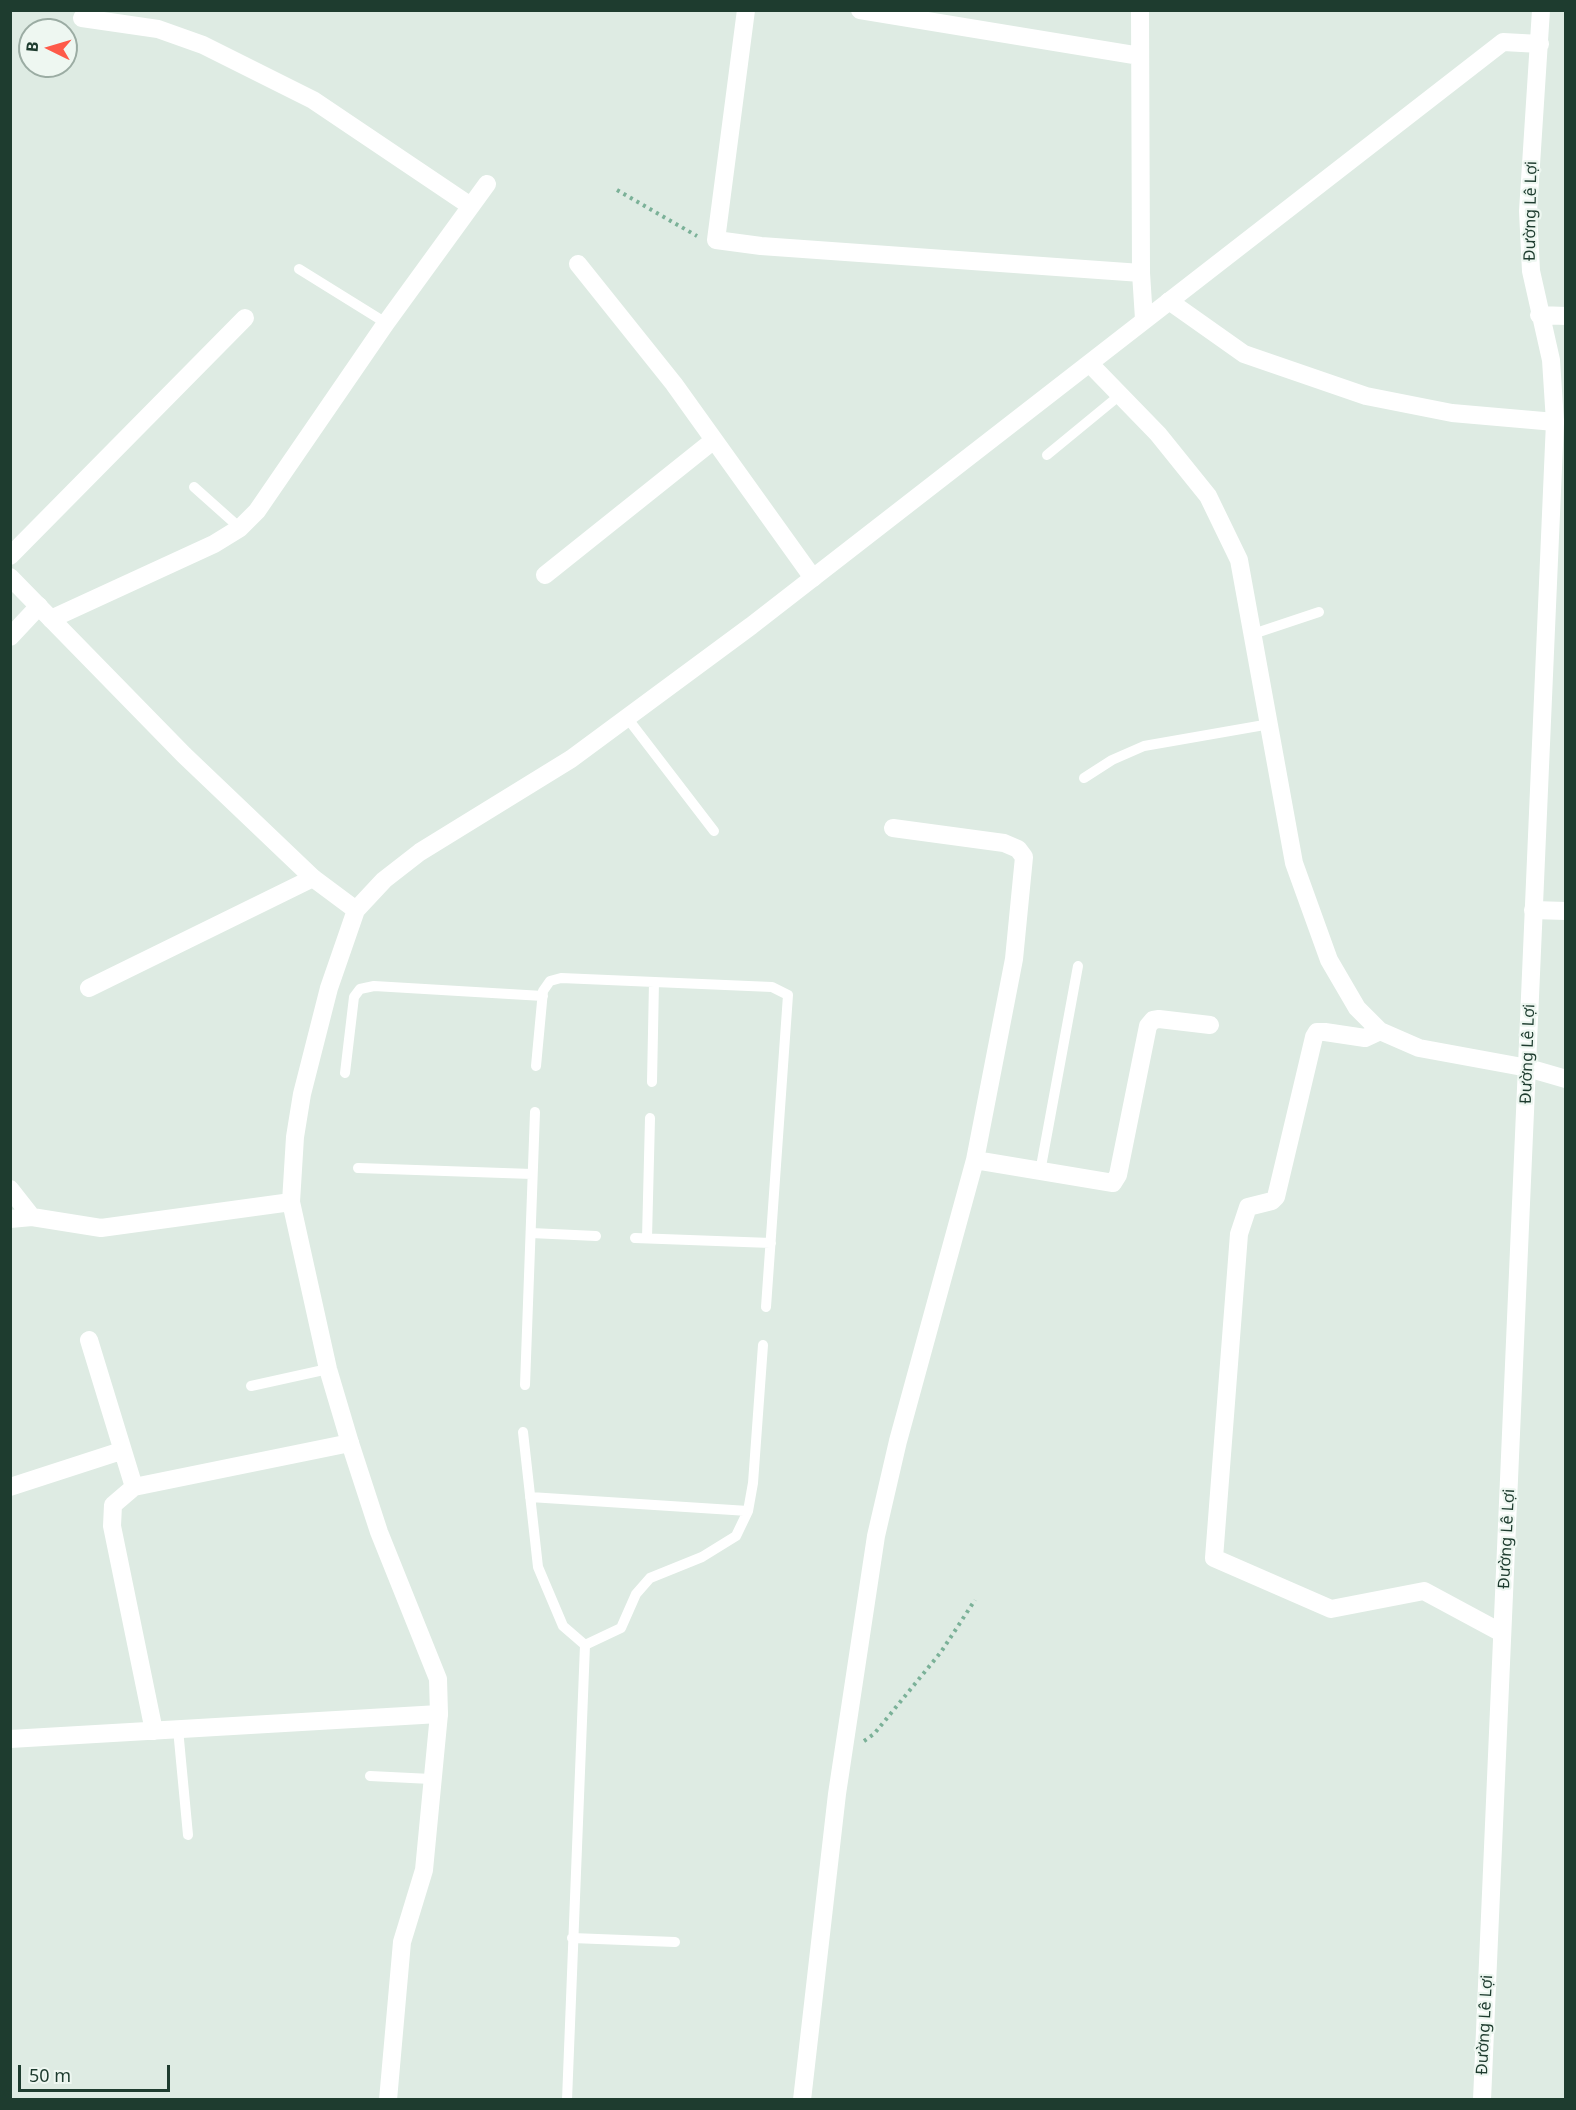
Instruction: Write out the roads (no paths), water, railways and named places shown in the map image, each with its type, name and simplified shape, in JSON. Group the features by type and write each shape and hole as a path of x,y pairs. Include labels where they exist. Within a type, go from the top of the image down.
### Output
{"street":[{"path":"746,10 716,240 1141,273"},
{"path":"860,10 1140,56"},
{"path":"1140,10 1141,273 1144,319"},
{"name":"Đường Lê Lợi","path":"1482,2100 1555,422 1551,360 1531,272 1528,211 1541,10"},
{"path":"82,18 158,29 203,45 313,100 470,206"},
{"path":"388,2100 402,1942 424,1870 439,1714 438,1679 432,1659 379,1532 350,1443 328,1369 291,1202 295,1137 302,1094 329,988 356,910 384,880 420,852 506,801 628,719 1090,364 1144,319 1503,42 1540,44"},
{"path":"10,637 45,613 214,544 240,528 257,511 286,471 386,323 488,184"},
{"path":"578,264 674,384 813,578"},
{"path":"1169,301 1244,354 1366,396 1452,413 1555,422"},
{"path":"1539,315 1566,316"},
{"path":"10,556 245,318"},
{"path":"1090,364 1158,434 1208,495 1239,560 1294,863 1329,960 1357,1008 1380,1031 1419,1048 1528,1068 1566,1079"},
{"path":"545,574 714,440"},
{"path":"10,577 184,754 313,878 356,910"},
{"path":"802,2100 843,1758 876,1536 898,1441 975,1160 1014,959 1024,857 1018,849 1004,843 893,828"},
{"path":"89,988 313,878"},
{"path":"1533,910 1566,910"},
{"path":"975,1160 1113,1183 1118,1175 1148,1026 1153,1020 1159,1019 1209,1025"},
{"path":"1380,1031 1365,1038 1317,1032 1276,1197 1272,1201 1248,1207 1239,1234 1214,1558 1331,1609 1424,1591 1502,1633"},
{"path":"10,1189 32,1217"},
{"path":"10,1219 32,1217 101,1228 291,1202"},
{"path":"89,1340 134,1487"},
{"path":"154,1731 111,1514 119,1497 134,1487 350,1443"},
{"path":"10,1487 122,1451"},
{"path":"10,1740 439,1714"}],"lane":[{"path":"299,269 386,323"},
{"path":"1047,455 1120,395"},
{"path":"194,487 240,528"},
{"path":"1253,634 1319,612"},
{"path":"628,719 714,831"},
{"path":"1084,778 1112,760 1144,746 1270,724"},
{"path":"1040,1172 1078,966"},
{"path":"537,1066 543,996 550,981 561,978 772,987 788,995 766,1307"},
{"path":"652,1082 654,982"},
{"path":"345,1072 354,997 360,989 374,986 543,996"},
{"path":"525,1385 535,1112"},
{"path":"647,1238 650,1118"},
{"path":"358,1168 532,1174"},
{"path":"531,1233 596,1236"},
{"path":"635,1238 771,1243"},
{"path":"585,1645 621,1628 636,1594 651,1578 702,1557 736,1536 748,1511 763,1345"},
{"path":"251,1386 328,1369"},
{"path":"523,1432 538,1567 563,1626 585,1645"},
{"path":"530,1497 748,1511"},
{"path":"567,2100 585,1645"},
{"path":"178,1729 188,1835"},
{"path":"370,1776 431,1779"},
{"path":"572,1938 675,1942"}]}
